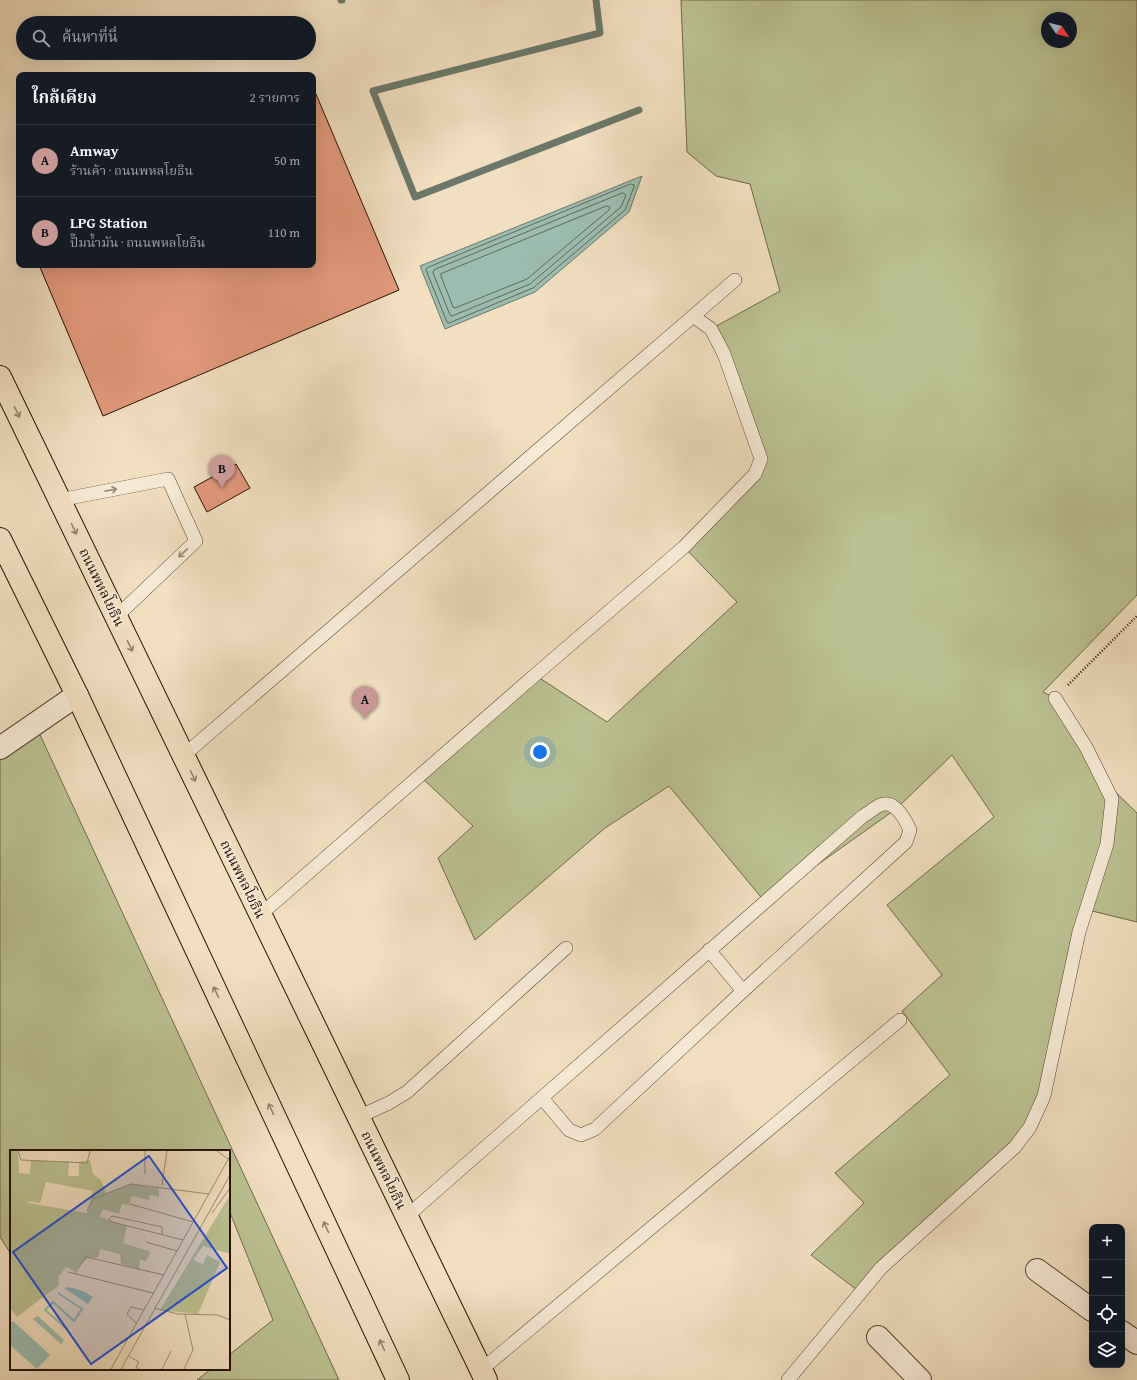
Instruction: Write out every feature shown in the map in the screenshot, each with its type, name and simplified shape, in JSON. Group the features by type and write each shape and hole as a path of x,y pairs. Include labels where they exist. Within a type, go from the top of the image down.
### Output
{"main road":[{"name":"ถนนพหลโยธิน","path":"0,377 483,1375"},
{"path":"0,539 77,695 398,1380"}],"street":[{"path":"0,748 77,695"},
{"path":"1037,1270 1089,1308"},
{"path":"1125,1334 1137,1343"},
{"path":"878,1337 920,1380"}],"lane":[{"path":"183,756 735,280"},
{"path":"260,915 684,547 755,474 761,460 724,354 711,329 693,316"},
{"path":"59,500 168,479 196,541 116,617"},
{"path":"788,1380 881,1268 1015,1147 1030,1126 1044,1096 1079,932 1107,844 1112,799 1086,747 1055,698"},
{"path":"406,1217 863,816 882,804 891,805 901,812 910,830 906,842 743,991 595,1130 581,1135 569,1130 542,1098"},
{"path":"358,1117 389,1103 407,1092 566,948"},
{"path":"709,950 743,991"},
{"path":"483,1375 900,1020"}],"path":[{"path":"1055,698 1137,616"}],"green space":[{"path":"681,0 1137,0 1137,595 1043,692 1055,698 1103,780 1137,813 1137,922 1088,910 1030,1127 861,1293 811,1255 864,1203 835,1173 950,1075 902,1011 942,975 887,905 994,817 952,755 896,809 765,902 669,786 605,828 475,940 438,858 473,826 420,776 535,675 607,722 737,602 684,547 761,459 711,329 780,291 750,184 716,176 687,152"},
{"path":"35,724 339,1380 197,1380 210,1370 230,1370 230,1354 273,1320 230,1212 230,1150 10,1150 10,1252 0,1237 0,748"}],"water":[{"path":"642,176 629,212 535,292 445,329 420,266"}],"building":[{"path":"316,94 399,290 103,416 40,268 316,268"},
{"path":"236,464 250,488 207,512 194,487"}],"waterway":[{"path":"596,0 600,33 373,91 415,197 639,110"}],"place":[{"name":"LPG Station","path":"222,488"},
{"name":"Amway","path":"365,719"}]}
